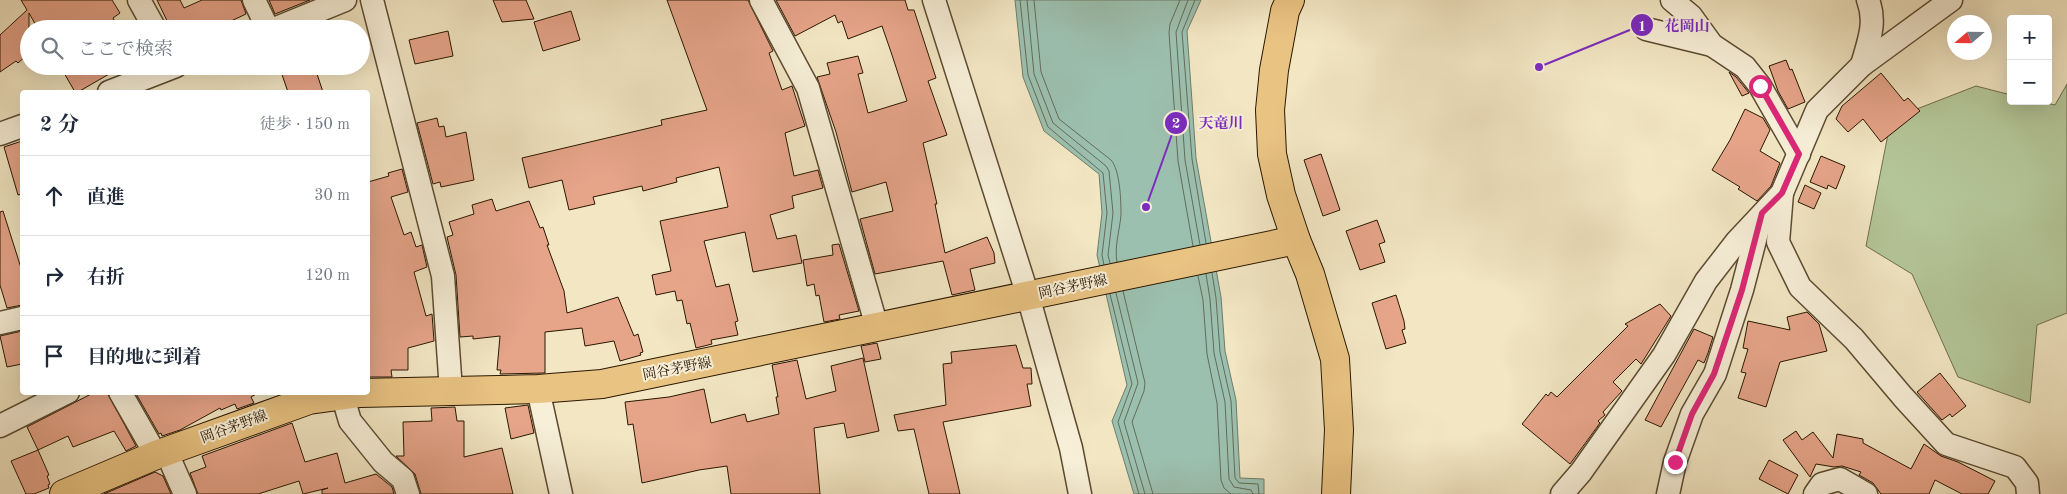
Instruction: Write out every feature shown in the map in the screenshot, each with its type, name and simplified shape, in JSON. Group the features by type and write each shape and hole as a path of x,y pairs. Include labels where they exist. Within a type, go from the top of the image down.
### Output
{"main road":[{"path":"1290,0 1285,11 1274,70 1270,110 1272,154 1281,195 1284,243 1310,274 1335,359 1339,430 1336,494"},
{"name":"岡谷茅野線","path":"370,393 538,389 602,384 1284,243"},
{"name":"岡谷茅野線","path":"64,494 161,453 309,400 336,395"}],"street":[{"path":"139,0 150,20"},
{"path":"254,0 264,20"},
{"path":"289,20 313,6 345,0"},
{"path":"372,0 443,276 452,391"},
{"path":"761,0 808,88 876,327"},
{"path":"934,0 1038,294 1080,494"},
{"path":"1672,0 1690,16 1712,44 1745,67 1760,86 1799,154"},
{"path":"1862,66 1873,27 1872,9 1868,0"},
{"path":"1951,0 1862,66 1818,110 1782,193 1778,242 1800,287 1854,339 1946,444 2015,467 2028,482 2028,494"},
{"path":"1646,29 1712,44"},
{"path":"121,90 155,75"},
{"path":"0,134 20,127"},
{"path":"1562,494 1581,472 1664,355 1706,281 1737,240 1782,193"},
{"path":"1668,494 1675,462 1692,414 1718,365 1742,290 1762,213"},
{"path":"0,324 20,319"},
{"path":"538,389 561,494"},
{"path":"0,426 62,395"},
{"path":"122,395 161,453 185,494"},
{"path":"342,395 350,421 383,462 403,479 408,494"},
{"path":"1815,494 1822,484 1840,479 1866,494"}],"shaded area":[{"path":"2067,84 2067,313 2037,325 2030,403 1958,377 1912,274 1866,246 1891,119 1976,86 2007,94 2007,105 2055,105"}],"water":[{"path":"1015,0 1201,0 1187,31 1196,158 1221,297 1225,351 1236,400 1240,478 1264,479 1264,494 1134,494 1112,421 1127,385 1097,255 1102,213 1099,174 1044,131 1023,77"}],"building":[{"path":"21,0 112,0 120,13 113,18 114,20 33,20 29,13 29,20 20,20 20,61 18,63 16,61 0,72 0,35 27,10"},
{"path":"157,0 180,0 184,8 202,0 241,0 246,14 233,20 167,20"},
{"path":"269,0 310,0 275,14"},
{"path":"493,0 526,0 534,19 502,22"},
{"path":"667,0 748,0 773,51 769,53 782,90 792,86 805,126 785,133 794,176 818,170 823,188 792,196 794,208 770,215 777,239 796,235 802,263 753,272 745,232 704,241 716,287 729,284 738,321 735,322 738,335 711,340 712,344 696,348 690,323 687,324 682,300 677,301 675,291 656,295 652,275 671,271 660,221 728,207 719,167 676,178 677,182 643,191 642,186 593,197 595,204 569,210 562,180 529,188 522,158 662,125 661,120 707,110"},
{"path":"776,0 905,0 908,10 914,10 936,78 928,81 947,135 923,143 937,204 935,204 945,253 987,237 994,253 995,263 970,269 975,290 952,295 943,261 875,274 860,219 893,211 886,182 852,192 836,132 817,77 830,74 827,63 858,56 863,73 858,74 868,113 907,101 882,26 848,39 842,21 838,23 835,15 795,36"},
{"path":"571,11 580,40 543,51 534,22"},
{"path":"448,31 453,56 415,64 409,40"},
{"path":"1786,60 1790,70 1792,69 1805,102 1788,109 1778,91 1769,66"},
{"path":"1729,72 1736,77 1749,93 1742,96"},
{"path":"1881,73 1904,101 1908,98 1920,111 1881,142 1863,119 1848,132 1836,119 1842,106"},
{"path":"65,75 107,75 81,90 74,90"},
{"path":"282,75 317,75 322,90 287,90"},
{"path":"1745,109 1763,118 1770,130 1760,151 1780,163 1771,186 1757,201 1738,189 1740,187 1712,170 1730,140"},
{"path":"437,118 439,127 444,126 446,137 466,132 474,180 441,187 440,182 433,184 417,123"},
{"path":"20,142 20,194 18,195 4,147"},
{"path":"1321,154 1340,210 1323,216 1304,160"},
{"path":"1821,156 1845,166 1836,189 1828,185 1827,189 1810,182"},
{"path":"402,169 408,192 391,197 404,235 411,232 416,247 422,245 427,267 414,272 426,316 432,314 434,341 408,348 408,370 391,370 392,377 370,377 370,181 389,176 388,173"},
{"path":"1805,185 1821,193 1814,209 1798,202"},
{"path":"492,199 496,211 529,201 540,228 543,227 549,245 547,245 564,291 567,313 618,297 634,336 638,334 643,352 640,353 641,355 620,361 614,341 585,346 582,328 545,332 545,373 500,374 501,370 497,370 500,336 473,339 473,336 460,337 456,275 447,237 453,235 449,222 474,214 472,205"},
{"path":"3,211 20,265 20,305 7,308 0,285 0,212"},
{"path":"1377,220 1385,242 1379,244 1385,262 1360,270 1346,231"},
{"path":"839,244 859,311 839,315 840,319 824,322 819,295 816,296 814,284 807,286 803,260 833,255 832,245"},
{"path":"1396,295 1404,321 1405,329 1402,330 1406,343 1386,349 1372,303"},
{"path":"1660,304 1671,316 1641,364 1636,359 1613,382 1622,391 1603,412 1605,415 1598,421 1600,423 1570,464 1522,424 1546,394 1548,396 1551,392 1557,397 1628,326 1625,324"},
{"path":"1807,312 1819,324 1827,351 1780,362 1766,407 1738,398 1746,373 1741,372 1748,349 1743,348 1748,321 1790,330 1787,317"},
{"path":"1694,329 1713,337 1708,353 1704,363 1698,360 1661,427 1645,420"},
{"path":"20,331 20,364 7,367 0,336"},
{"path":"877,343 881,359 865,362 861,346"},
{"path":"1016,345 1023,368 1031,368 1032,384 1027,384 1031,406 943,422 960,494 929,494 914,429 898,431 894,415 946,405 943,364 952,363 951,352"},
{"path":"863,358 879,431 847,438 844,423 814,428 820,494 731,494 727,466 699,470 642,483 633,424 628,425 625,402 669,397 704,389 711,423 745,414 747,422 779,414 772,365 797,360 806,399 836,391 831,366"},
{"path":"1940,373 1966,406 1952,417 1950,414 1942,420 1917,392"},
{"path":"89,395 109,395 136,446 126,451 114,431 73,447 68,436 38,450 27,427"},
{"path":"137,395 255,395 251,397 254,403 237,409 235,404 221,410 220,408 180,430 162,436 161,433 159,434"},
{"path":"528,405 534,433 511,439 505,408"},
{"path":"455,407 457,421 464,421 464,457 502,448 513,494 421,494 415,474 396,456 404,456 403,422 432,421 431,408"},
{"path":"292,423 305,462 337,453 345,483 376,474 392,487 394,494 322,494 322,490 328,488 303,494 299,481 258,494 198,494 190,473 206,467 202,456"},
{"path":"1796,431 1802,440 1813,432 1833,458 1837,434 1863,439 1863,443 1911,469 1924,444 1941,456 1958,462 1995,481 1988,494 1962,494 1935,480 1929,494 1881,494 1873,483 1859,475 1861,472 1842,466 1834,467 1816,464 1810,477 1783,440"},
{"path":"38,450 49,475 47,476 50,484 48,485 49,488 34,494 26,494 11,461"},
{"path":"1769,460 1798,475 1788,494 1759,479"},
{"path":"155,472 163,476 171,494 104,494"}],"place":[{"name":"花岡山","path":"1539,67"},
{"name":"天竜川","path":"1146,207"}],"route":[{"path":"1675,462 1692,414 1714,374 1742,290 1762,213 1782,193 1799,154 1760,86"}]}
